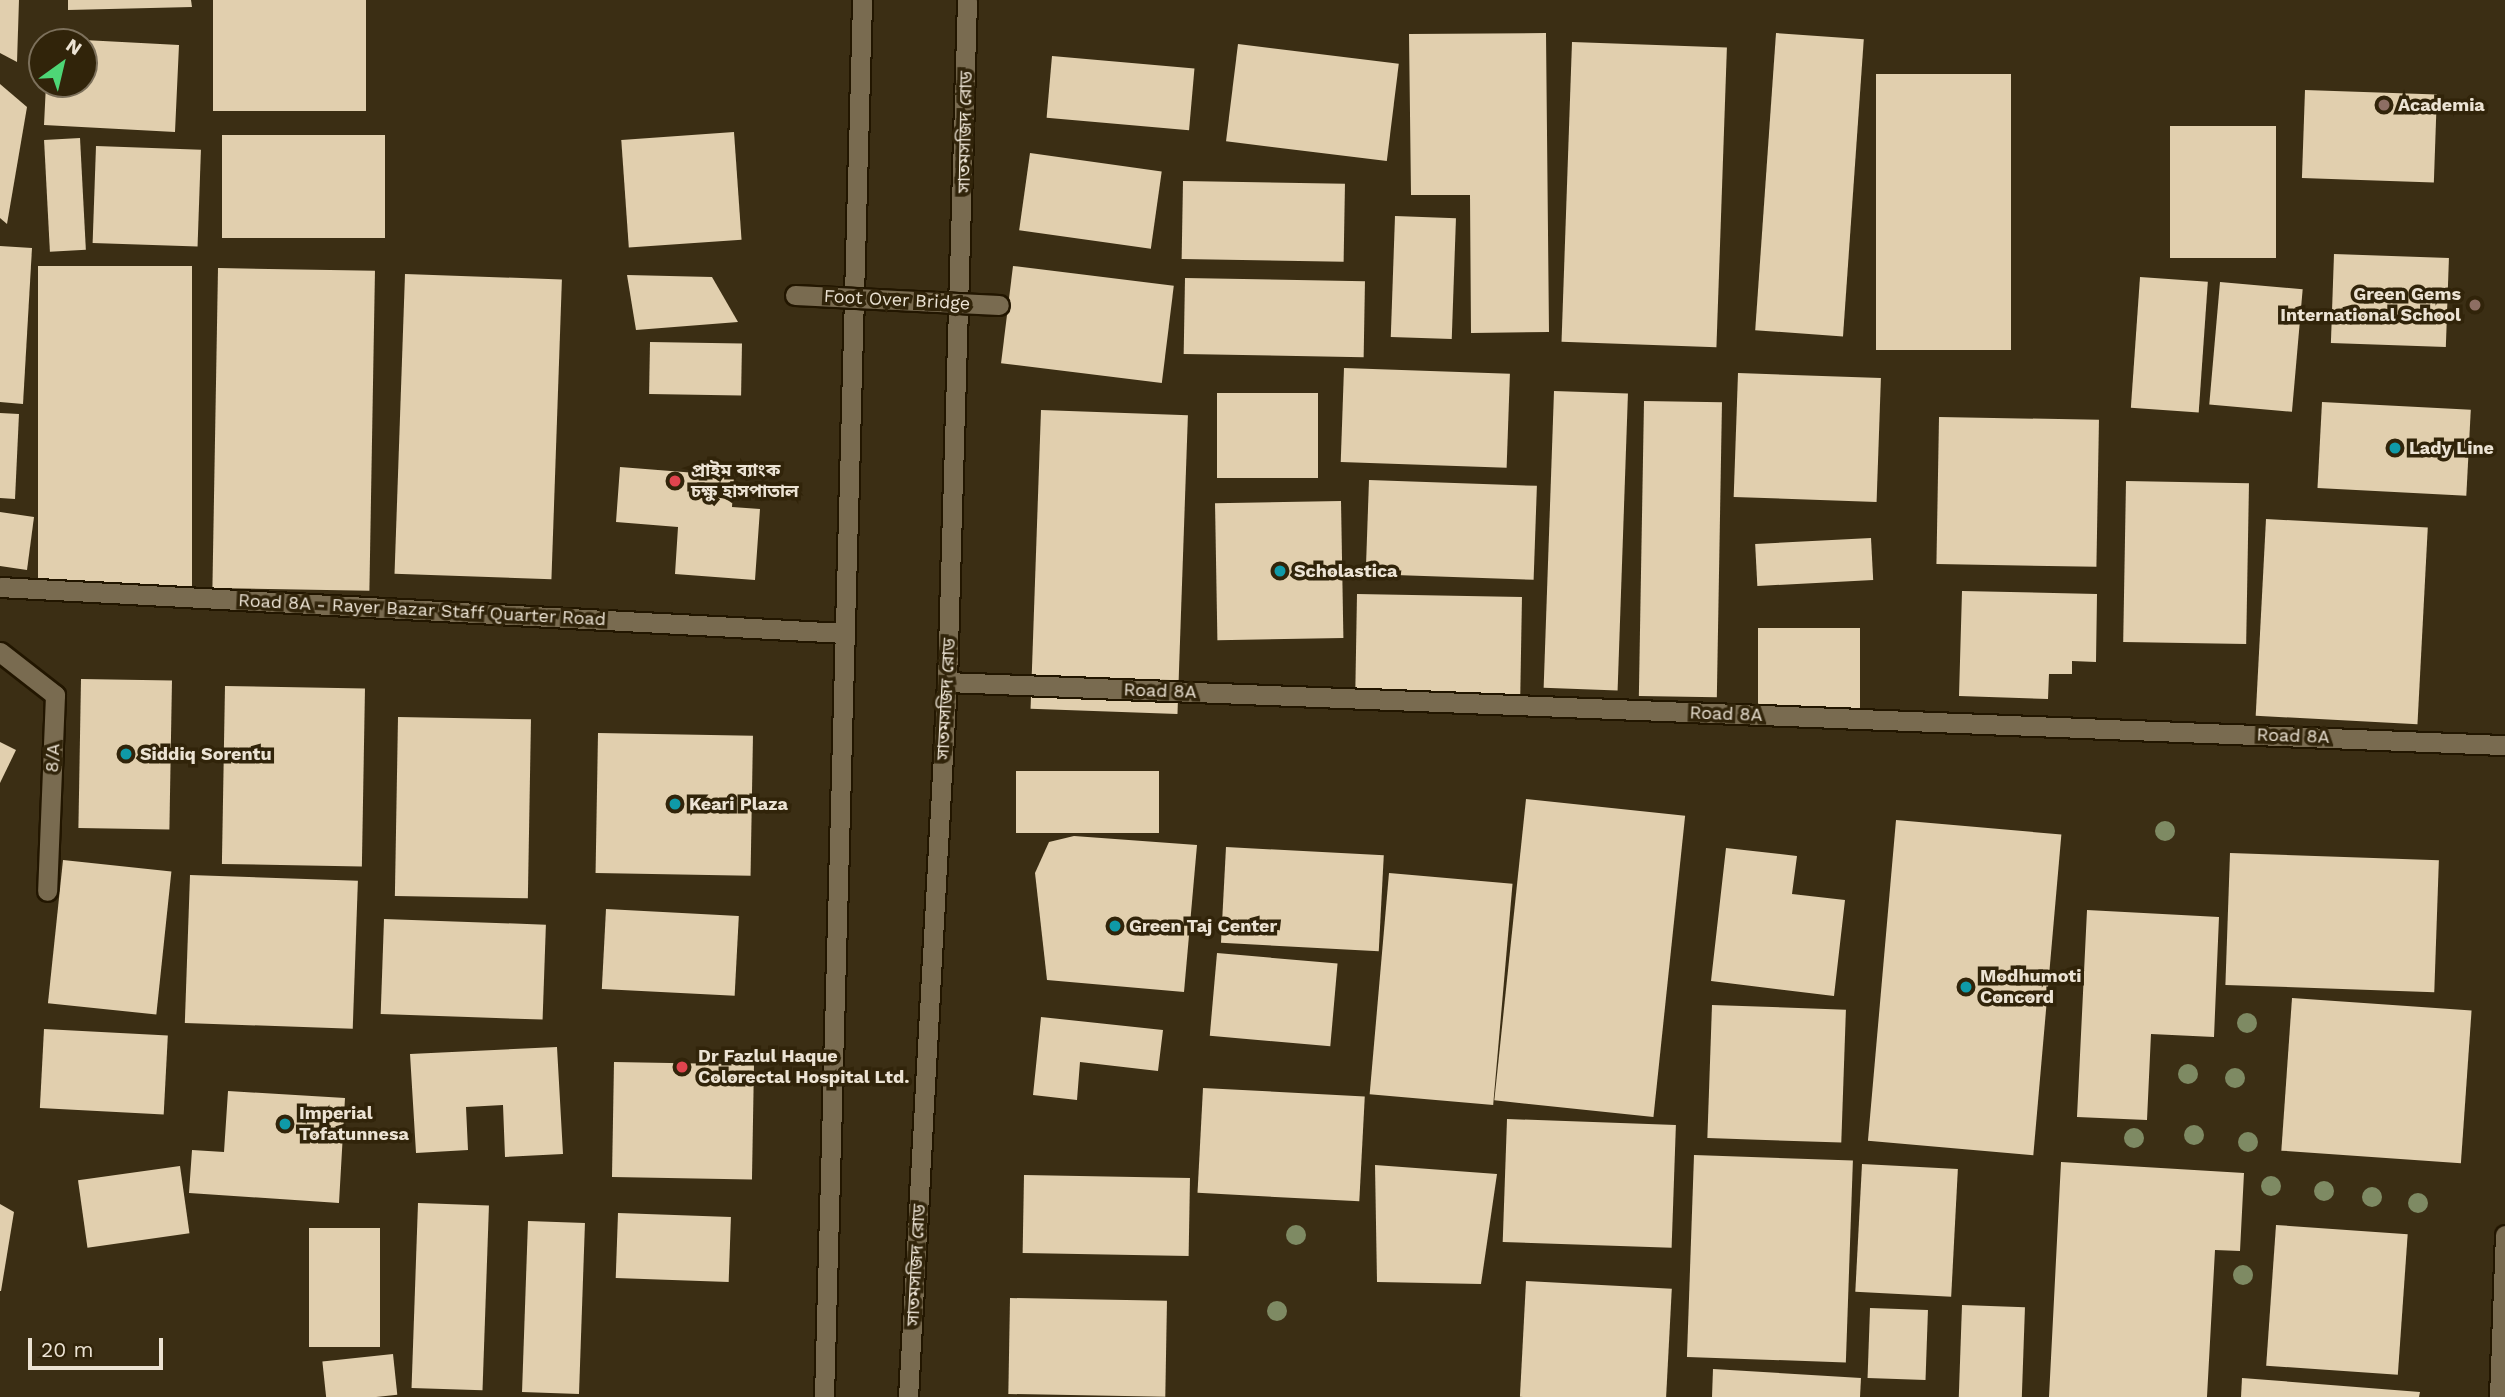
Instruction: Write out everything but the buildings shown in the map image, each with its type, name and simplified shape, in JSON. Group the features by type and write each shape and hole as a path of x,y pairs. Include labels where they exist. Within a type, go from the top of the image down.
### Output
{"street":[{"path":"824,1397 862,0"},
{"name":"সাতমসজিদ রোড","path":"908,1397 947,682 967,0"},
{"name":"Foot Over Bridge","path":"795,295 999,305"},
{"name":"Road 8A - Rayer Bazar Staff Quarter Road","path":"0,587 843,634"},
{"name":"8/A","path":"0,652 55,695 47,891"},
{"name":"Road 8A","path":"947,682 2505,745"},
{"path":"2499,1397 2505,1234"}],"place":[{"name":"Academia","path":"2384,105"},
{"name":"Green Gems International School","path":"2475,305"},
{"name":"Lady Line","path":"2395,448"},
{"name":"প্রাইম ব্যাংক চক্ষু হাসপাতাল","path":"675,481"},
{"name":"Scholastica","path":"1280,571"},
{"name":"Siddiq Sorentu","path":"126,754"},
{"name":"Keari Plaza","path":"675,804"},
{"name":"Green Taj Center","path":"1115,926"},
{"name":"Modhumoti Concord","path":"1966,987"},
{"name":"Dr Fazlul Haque Colorectal Hospital Ltd.","path":"682,1067"},
{"name":"Imperial Tofatunnesa","path":"285,1124"}]}
